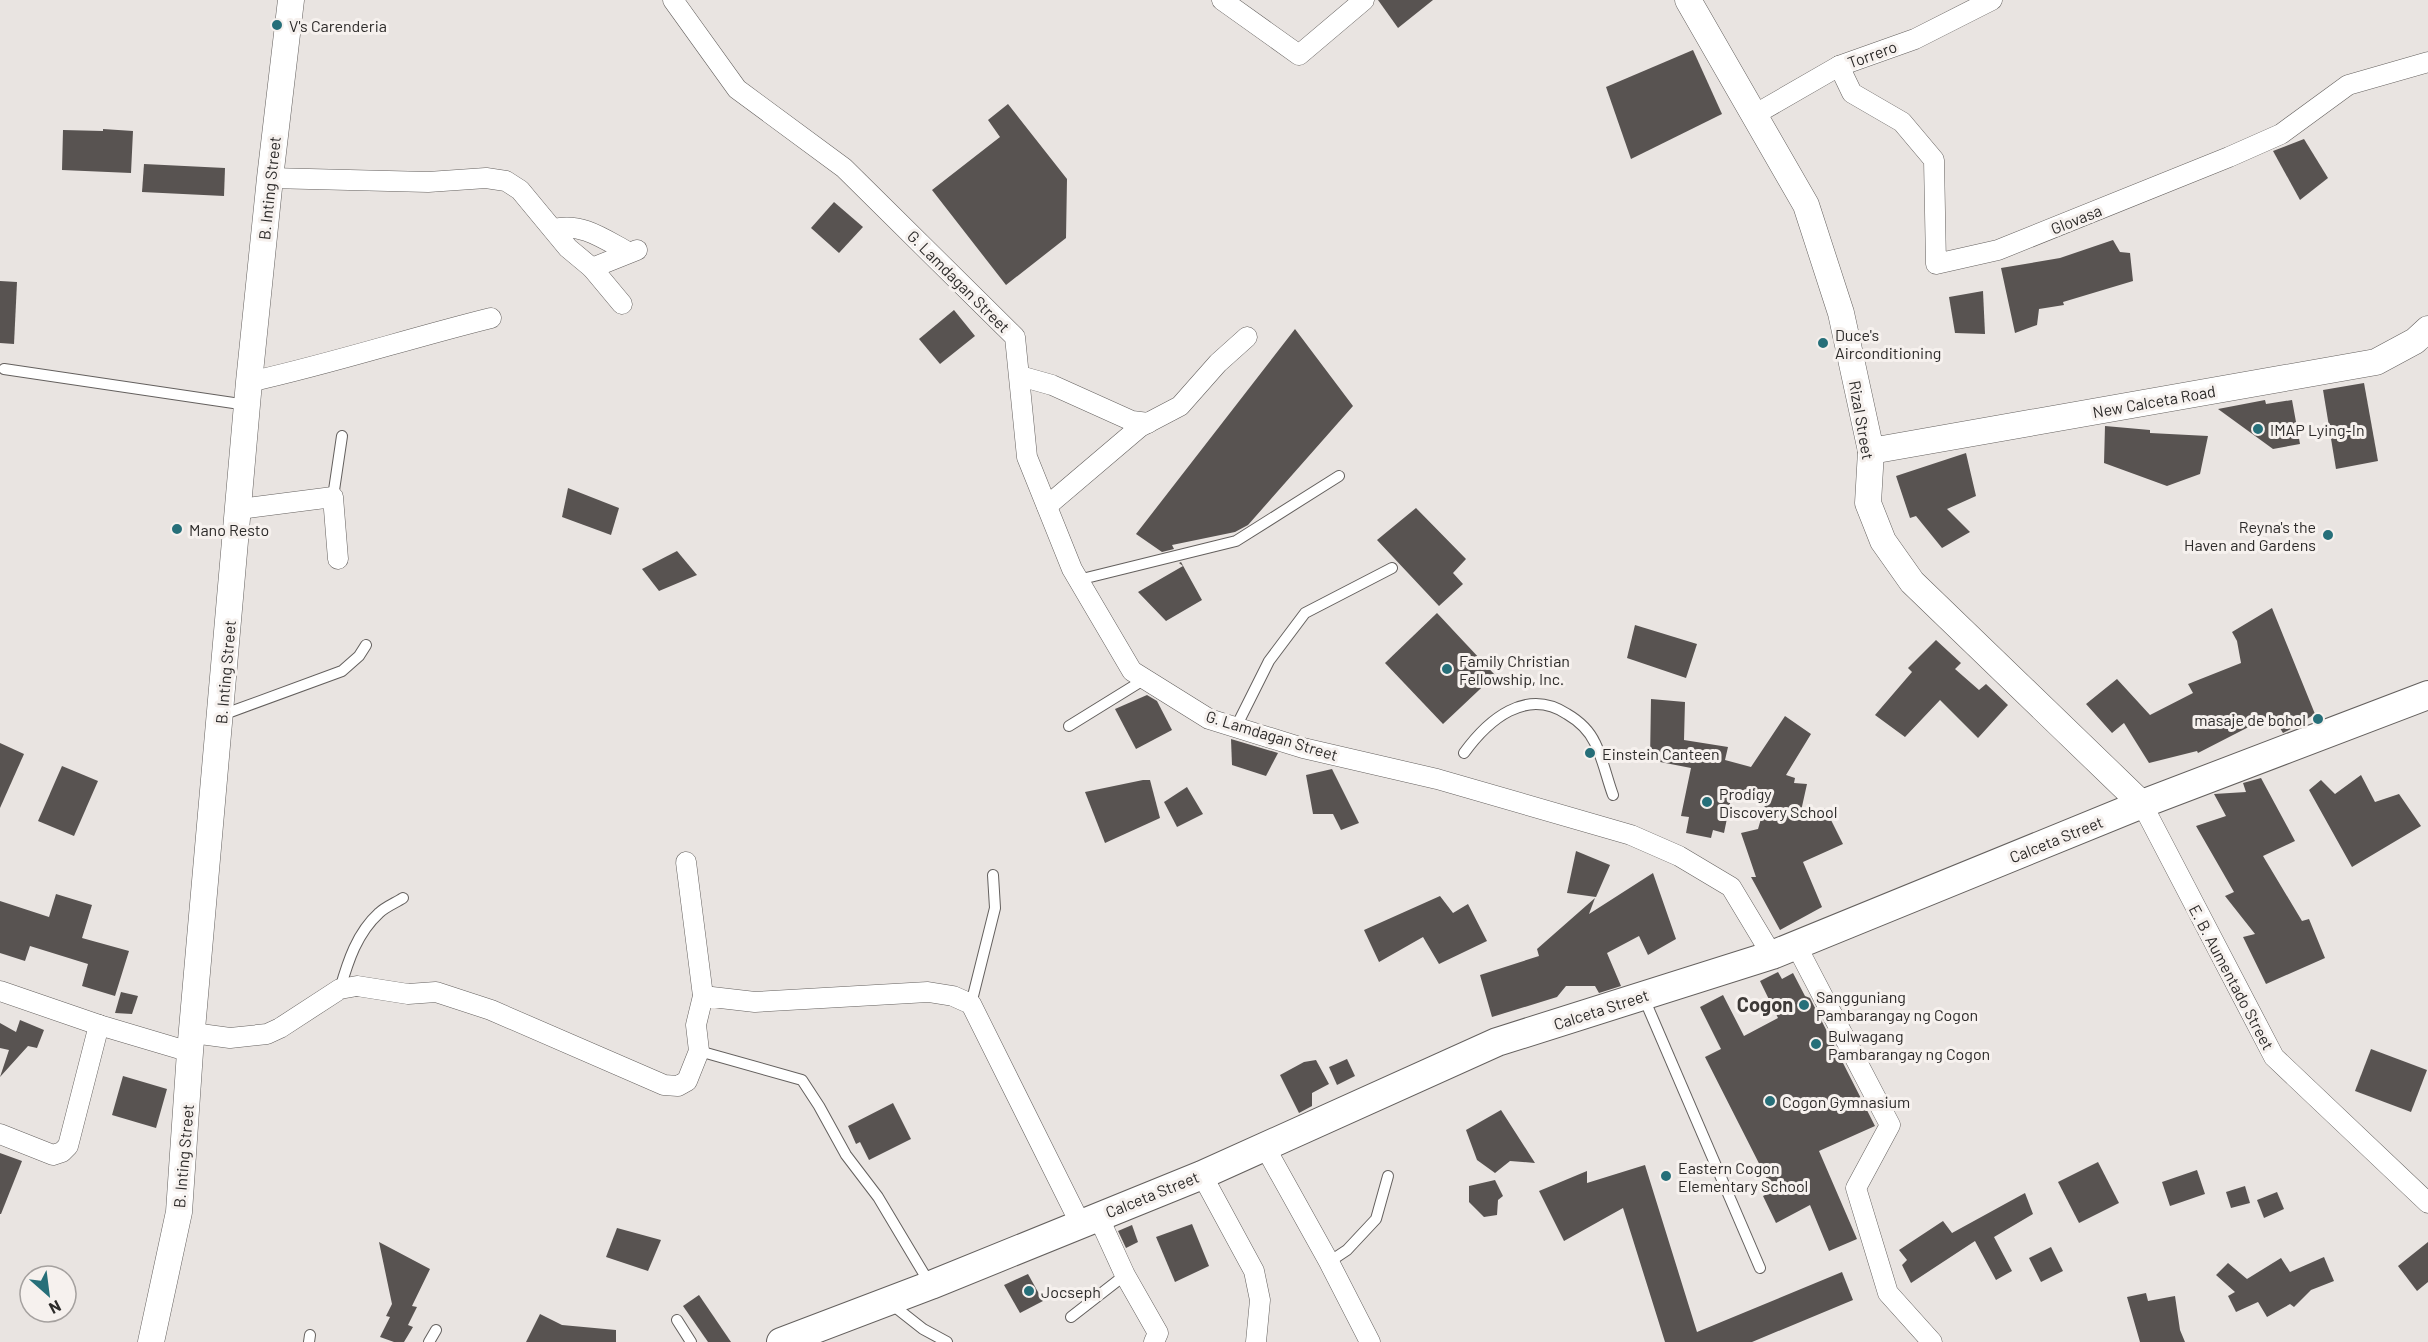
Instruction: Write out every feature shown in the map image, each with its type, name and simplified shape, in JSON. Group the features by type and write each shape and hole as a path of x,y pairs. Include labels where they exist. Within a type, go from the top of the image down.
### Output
{"main road":[{"name":"Calceta Street","path":"781,1342 931,1285 1202,1174 1497,1042 1784,950 2142,804 2428,695"}],"street":[{"name":"B. Inting Street","path":"151,1342 179,1212 248,394 291,0"},
{"name":"G. Lamdagan Street","path":"673,0 737,89 844,168 1015,337 1027,457 1072,569 1132,671 1209,719 1303,747 1437,779 1631,835 1670,852 1731,886 1784,950 1890,1125 1856,1188 1888,1293 1932,1342"},
{"path":"1222,0 1299,55 1364,0"},
{"name":"Rizal Street","path":"1688,0 1806,205 1841,313 1871,451 1868,503 1883,541 1912,582 2142,804"},
{"name":"Torrero","path":"1754,115 1839,66 1915,39 1992,0"},
{"name":"Glovasa","path":"1839,66 1852,93 1902,122 1934,160 1936,264 1998,250 2218,162 2281,134 2348,85 2428,62"},
{"path":"270,177 428,182 486,178 506,181 520,190 568,248 592,268 622,304"},
{"path":"554,229 567,226 588,231 634,251 592,268"},
{"path":"248,394 321,366 398,341 491,318"},
{"name":"New Calceta Road","path":"1871,451 2376,362 2415,341 2428,329"},
{"path":"1047,506 1148,423 1180,406 1218,363 1247,337"},
{"path":"1020,376 1052,385 1132,421 1148,423"},
{"path":"240,508 333,497 338,559"},
{"name":"E. B. Aumentado Street","path":"2142,804 2274,1057 2428,1203"},
{"path":"0,991 99,1025 192,1042 267,1034 280,1029 340,988 357,986 408,994 436,992 491,1010 664,1085 678,1086 687,1081 699,1051 696,1025 703,996 687,862"},
{"path":"703,996 755,1002 928,992 953,996 971,1005 1089,1220 1125,1275 1158,1333 1154,1342"},
{"path":"0,1134 53,1155 62,1152 68,1146 99,1025"},
{"path":"1265,1147 1329,1262 1370,1342"},
{"path":"1202,1174 1254,1271 1260,1300 1256,1342"}],"lane":[{"path":"3,369 248,394"},
{"path":"333,497 342,436"},
{"path":"1078,580 1236,541 1339,476"},
{"path":"1236,727 1269,661 1305,613 1392,568"},
{"path":"221,715 342,671 359,656 366,645"},
{"path":"1069,726 1145,680"},
{"path":"1464,753 1479,731 1510,711 1537,703 1552,706 1580,722 1595,743 1613,795"},
{"path":"971,1005 995,908 993,875"},
{"path":"340,988 358,939 379,913 403,898"},
{"path":"1643,996 1760,1268"},
{"path":"699,1051 802,1080 846,1155 878,1197 931,1285"},
{"path":"1329,1262 1347,1250 1376,1219 1388,1176"},
{"path":"1071,1317 1125,1275"},
{"path":"888,1301 923,1329 947,1342"},
{"path":"678,1320 691,1342"},
{"path":"429,1342 436,1330"}],"building":[{"path":"1378,0 1433,0 1398,28"},
{"path":"1693,50 1722,114 1631,159 1606,87"},
{"path":"1008,104 1067,179 1066,238 1006,285 932,190 1000,137 988,120"},
{"path":"103,129 133,131 131,173 62,170 63,130 103,131"},
{"path":"2304,139 2328,178 2300,200 2273,151"},
{"path":"144,164 225,168 224,196 142,192"},
{"path":"834,202 863,227 839,253 811,228"},
{"path":"2113,240 2120,252 2130,253 2133,281 2063,302 2064,305 2039,309 2037,325 2015,333 2001,268 2060,258"},
{"path":"0,281 17,282 14,344 0,343"},
{"path":"1983,291 1985,334 1955,333 1949,297"},
{"path":"954,310 975,336 940,364 919,339"},
{"path":"1295,329 1353,406 1248,525 1235,532 1172,545 1174,549 1162,552 1136,534"},
{"path":"2364,383 2378,461 2336,469 2323,390"},
{"path":"2265,400 2266,404 2292,400 2300,444 2273,449 2218,409"},
{"path":"2105,426 2150,430 2150,433 2208,436 2200,474 2167,486 2104,463"},
{"path":"1966,453 1976,496 1947,509 1970,532 1942,548 1916,516 1910,518 1896,476"},
{"path":"568,488 619,508 611,535 562,517"},
{"path":"1416,508 1466,559 1453,573 1463,584 1439,606 1377,540"},
{"path":"677,551 697,575 659,591 642,569"},
{"path":"1181,562 1202,600 1166,621 1138,592 1183,566 1179,563"},
{"path":"2272,608 2315,714 2289,730 2283,733 2272,715 2198,753 2197,751 2149,763 2124,723 2112,733 2086,704 2117,679 2150,715 2193,693 2188,684 2241,663 2237,641 2232,632"},
{"path":"1437,613 1495,675 1443,724 1385,663"},
{"path":"1635,625 1697,644 1686,678 1627,658"},
{"path":"1936,640 1961,663 1955,669 1979,690 1986,684 2008,705 1978,738 1940,700 1905,737 1875,715 1912,672 1908,668"},
{"path":"1147,695 1157,701 1172,730 1136,749 1115,709"},
{"path":"1651,699 1685,702 1684,740 1728,747 1725,760 1751,767 1785,716 1811,734 1786,775 1795,778 1794,783 1807,784 1799,820 1825,808 1843,844 1803,862 1822,907 1780,930 1751,877 1756,877 1741,833 1758,829 1765,805 1732,794 1724,833 1713,830 1711,838 1686,833 1689,817 1681,816 1691,768 1650,760"},
{"path":"1231,739 1278,753 1266,776 1232,765"},
{"path":"0,743 24,754 0,808"},
{"path":"62,766 98,781 74,836 38,821"},
{"path":"1332,769 1359,823 1341,830 1333,814 1313,814 1306,775"},
{"path":"2361,775 2375,802 2399,794 2421,826 2352,867 2309,790 2321,780 2335,794"},
{"path":"2261,778 2295,841 2263,856 2302,921 2309,919 2325,958 2266,984 2243,937 2255,934 2225,896 2234,892 2196,826 2226,816 2214,794 2246,792 2243,783"},
{"path":"1150,780 1160,818 1105,843 1085,792"},
{"path":"1187,787 1203,814 1177,827 1164,802"},
{"path":"1576,851 1610,865 1596,897 1567,893"},
{"path":"1653,873 1676,939 1648,955 1639,936 1607,953 1621,986 1599,993 1595,986 1566,986 1557,997 1492,1017 1480,975 1539,956 1537,949 1595,898 1589,914"},
{"path":"56,894 92,905 82,938 129,951 115,996 82,986 88,964 30,946 25,961 0,953 0,901 49,917"},
{"path":"1440,896 1453,913 1468,904 1487,941 1439,964 1423,937 1379,962 1364,930"},
{"path":"1778,972 1782,979 1793,973 1805,996 1810,998 1875,1126 1819,1151 1857,1239 1829,1251 1810,1205 1776,1223 1763,1196 1773,1191 1705,1057 1721,1049 1700,1007 1723,995 1744,1036 1778,1018 1760,981"},
{"path":"121,992 138,996 132,1014 115,1013"},
{"path":"20,1020 44,1030 37,1048 28,1046 0,1077 9,1050 0,1048 0,1023 16,1032"},
{"path":"2371,1049 2427,1070 2411,1112 2355,1091"},
{"path":"1347,1059 1355,1076 1337,1085 1329,1067"},
{"path":"1316,1060 1329,1084 1312,1093 1312,1106 1299,1113 1280,1075 1304,1062"},
{"path":"123,1076 167,1089 156,1128 112,1115"},
{"path":"893,1103 911,1139 869,1160 860,1142 856,1144 848,1126"},
{"path":"1501,1110 1535,1163 1510,1161 1495,1173 1477,1160 1466,1130"},
{"path":"0,1153 22,1161 1,1214 0,1214"},
{"path":"2098,1162 2119,1203 2079,1223 2058,1182"},
{"path":"1645,1165 1697,1332 1842,1272 1853,1300 1752,1342 1665,1342 1623,1208 1564,1241 1539,1191 1587,1171 1587,1183"},
{"path":"2197,1170 2205,1194 2170,1206 2162,1182"},
{"path":"1495,1180 1503,1196 1498,1200 1497,1215 1484,1217 1469,1202 1469,1186"},
{"path":"2245,1186 2250,1203 2231,1208 2226,1192"},
{"path":"2277,1192 2284,1209 2264,1218 2257,1200"},
{"path":"2025,1193 2033,1214 1994,1237 2012,1271 1996,1280 1975,1241 1911,1283 1902,1265 1907,1260 1899,1250 1943,1221 1952,1233"},
{"path":"1192,1224 1209,1266 1175,1282 1156,1237"},
{"path":"1132,1225 1138,1242 1126,1248 1118,1231"},
{"path":"617,1228 661,1240 648,1271 606,1257"},
{"path":"379,1242 430,1269 412,1306 417,1307 408,1325 413,1327 404,1342 394,1342 380,1337 390,1317 386,1316 392,1304"},
{"path":"2428,1242 2428,1282 2417,1291 2398,1266"},
{"path":"2051,1247 2063,1271 2041,1282 2029,1258"},
{"path":"2324,1257 2334,1281 2311,1290 2294,1307 2290,1304 2267,1317 2258,1302 2236,1312 2228,1296 2235,1292 2216,1275 2228,1263 2247,1279 2281,1258 2290,1272"},
{"path":"1028,1274 1043,1301 1020,1313 1004,1285"},
{"path":"2146,1293 2148,1301 2175,1296 2180,1330 2185,1342 2140,1342 2127,1297"},
{"path":"699,1295 731,1342 708,1342 683,1306"},
{"path":"540,1314 562,1325 616,1330 616,1342 526,1342"}],"place":[{"name":"V's Carenderia","path":"277,25"},
{"name":"Duce's Airconditioning","path":"1823,343"},
{"name":"IMAP Lying-In","path":"2258,429"},
{"name":"Mano Resto","path":"177,529"},
{"name":"Reyna's the Haven and Gardens","path":"2328,535"},
{"name":"Family Christian Fellowship, Inc.","path":"1447,669"},
{"name":"masaje de bohol","path":"2318,719"},
{"name":"Einstein Canteen","path":"1590,753"},
{"name":"Prodigy Discovery School","path":"1707,802"},
{"name":"Sangguniang Pambarangay ng Cogon","path":"1804,1005"},
{"name":"Bulwagang Pambarangay ng Cogon","path":"1816,1044"},
{"name":"Cogon Gymnasium","path":"1770,1101"},
{"name":"Eastern Cogon Elementary School","path":"1666,1176"},
{"name":"Jocseph","path":"1029,1291"}],"district":[{"name":"Cogon","path":"1765,1004"}]}
